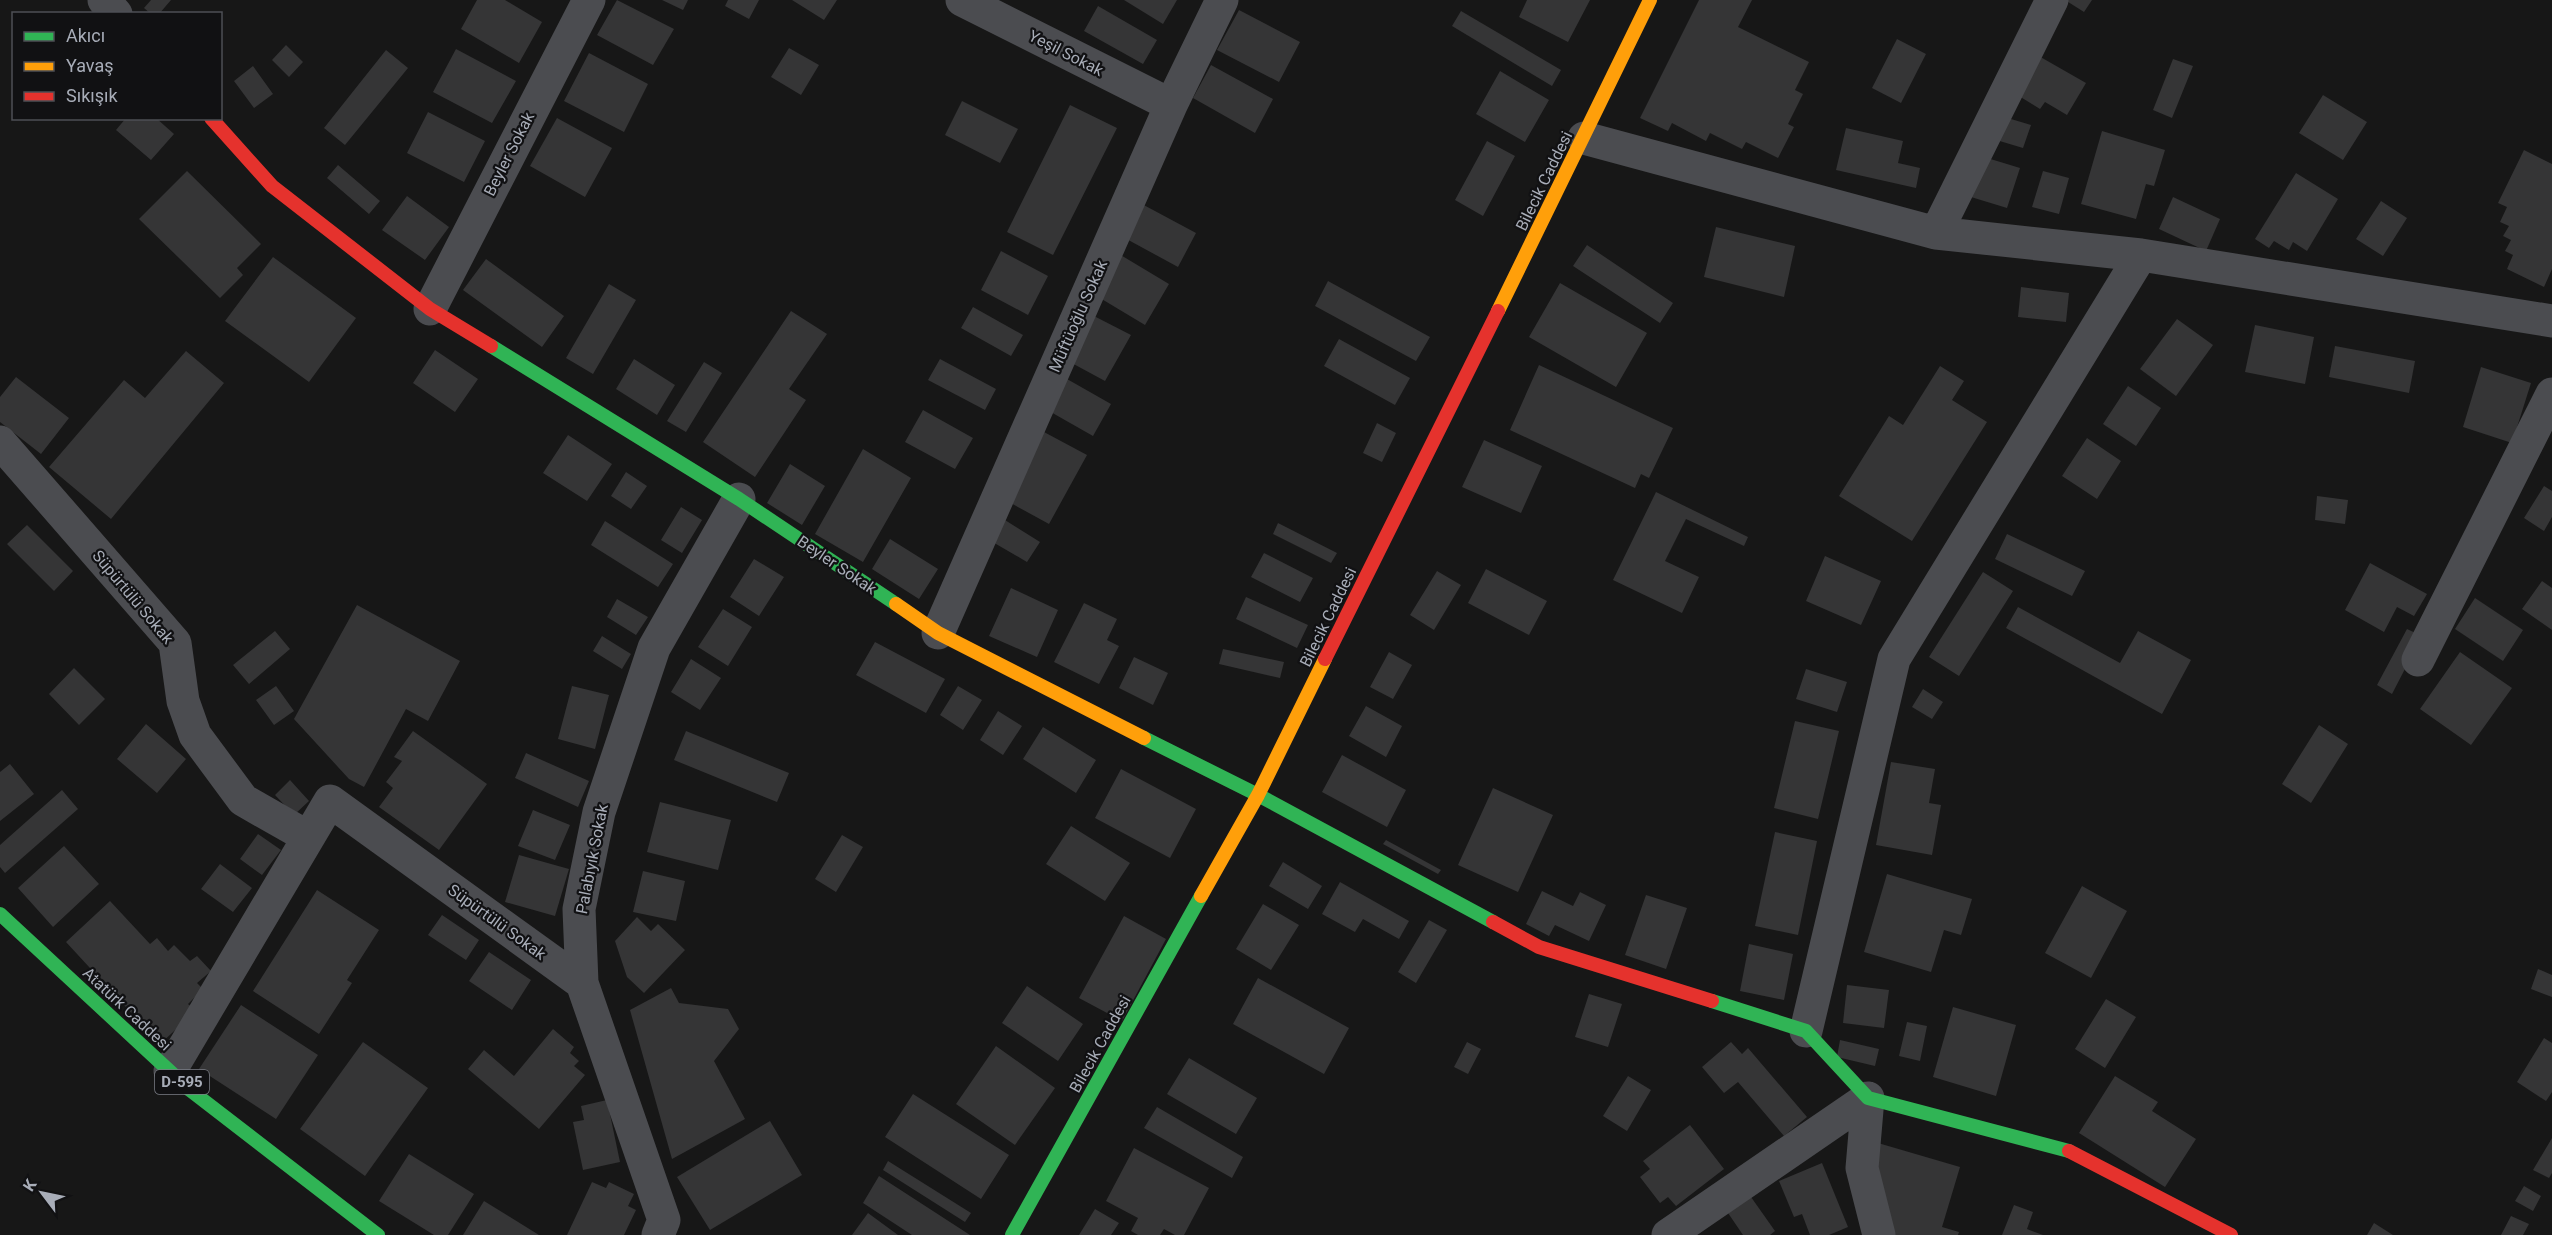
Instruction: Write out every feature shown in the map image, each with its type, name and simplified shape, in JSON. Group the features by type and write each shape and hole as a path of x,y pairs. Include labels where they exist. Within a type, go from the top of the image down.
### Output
{"street":[{"path":"104,0 114,12"},
{"name":"Beyler Sokak","path":"430,309 589,0"},
{"name":"Yeşil Sokak","path":"962,0 1171,105"},
{"name":"Müftüoğlu Sokak","path":"938,633 1171,105 1222,0"},
{"name":"Bilecik Caddesi","path":"1012,1235 1258,795 1584,138 1650,0"},
{"path":"1936,233 2052,0"},
{"name":"Beyler Sokak","path":"213,120 272,186 430,309 740,499 938,633 1258,795 1539,947 1806,1031"},
{"path":"1584,138 1936,233 2140,255 2552,321"},
{"path":"2140,255 1894,659 1806,1031 1868,1098 2071,1152 2231,1235"},
{"path":"2418,660 2552,394"},
{"name":"Süpürtülü Sokak","path":"0,442 175,643 183,701 195,735 243,800 308,837"},
{"name":"Palabıyık Sokak","path":"658,1235 664,1220 582,983 579,909 599,812 654,648 740,499"},
{"name":"Süpürtülü Sokak","path":"170,1071 330,801 582,983"},
{"name":"Atatürk Caddesi","path":"0,914 200,1097 378,1235"},
{"path":"1668,1235 1868,1098"},
{"path":"1868,1098 1862,1168 1878,1235"}],"building":[{"path":"151,0 171,0 161,12 149,12 144,8"},
{"path":"477,0 505,0 542,22 519,63 461,29"},
{"path":"617,0 674,29 653,65 597,35"},
{"path":"662,0 688,0 683,10"},
{"path":"728,0 759,0 749,19 725,6"},
{"path":"792,0 837,0 824,20"},
{"path":"1124,0 1177,0 1163,24"},
{"path":"1527,0 1590,0 1568,42 1519,17"},
{"path":"1699,0 1752,0 1738,27 1809,62 1795,90 1803,94 1788,124 1794,127 1778,158 1746,142 1742,149 1710,133 1706,141 1672,123 1668,131 1640,118"},
{"path":"2065,0 2092,0 2084,12"},
{"path":"1098,6 1157,40 1143,64 1084,31"},
{"path":"1239,10 1300,42 1279,82 1217,50"},
{"path":"1461,11 1561,70 1552,86 1452,26"},
{"path":"1897,39 1926,54 1901,103 1872,88"},
{"path":"286,45 303,62 289,77 272,60"},
{"path":"789,48 819,65 801,95 771,77"},
{"path":"456,49 516,81 492,123 433,92"},
{"path":"386,50 408,68 345,145 324,128"},
{"path":"589,53 648,84 624,132 564,101"},
{"path":"2037,55 2086,83 2067,115 2045,102 2040,109 2014,93"},
{"path":"2173,59 2193,66 2172,118 2153,110"},
{"path":"1211,65 1273,99 1255,133 1193,98"},
{"path":"253,66 273,94 254,108 234,81"},
{"path":"1500,71 1549,100 1525,142 1476,114"},
{"path":"2323,95 2367,122 2343,160 2299,133"},
{"path":"962,101 1018,129 1000,163 945,135"},
{"path":"1070,105 1117,128 1053,255 1007,232"},
{"path":"428,112 485,141 464,182 407,153"},
{"path":"2001,116 2031,125 2023,148 1993,139"},
{"path":"557,118 612,148 585,197 530,166"},
{"path":"124,120 158,120 174,134 151,160 116,130"},
{"path":"1846,128 1903,141 1898,163 1920,168 1916,188 1836,170"},
{"path":"2102,131 2165,150 2154,186 2146,184 2136,219 2081,204"},
{"path":"1487,141 1515,156 1483,216 1455,200"},
{"path":"2524,150 2552,164 2552,269 2544,287 2507,269 2513,255 2505,251 2511,240 2503,236 2509,226 2500,222 2507,207 2498,203"},
{"path":"1984,157 2020,168 2007,208 1971,197"},
{"path":"338,165 380,201 369,214 327,178"},
{"path":"187,171 261,244 237,268 243,275 220,298 139,219"},
{"path":"2043,171 2069,178 2059,214 2032,207"},
{"path":"2296,173 2338,199 2307,251 2293,242 2289,250 2274,241 2269,248 2255,239"},
{"path":"407,196 449,227 425,260 382,230"},
{"path":"2173,197 2220,219 2206,251 2159,229"},
{"path":"2381,201 2407,218 2383,256 2356,239"},
{"path":"1140,203 1196,233 1178,267 1121,236"},
{"path":"1716,227 1795,246 1784,297 1704,277"},
{"path":"1587,245 1673,303 1660,323 1573,266"},
{"path":"1001,251 1048,276 1028,315 981,290"},
{"path":"1119,254 1169,284 1145,325 1095,295"},
{"path":"273,257 356,318 309,382 225,321"},
{"path":"486,259 564,316 542,347 463,290"},
{"path":"1328,281 1430,337 1416,361 1315,306"},
{"path":"1560,283 1647,333 1616,387 1529,337"},
{"path":"609,284 636,300 593,374 566,358"},
{"path":"2021,287 2069,293 2066,322 2018,317"},
{"path":"973,307 1023,335 1011,356 961,328"},
{"path":"791,311 827,334 789,389 806,400 755,477 703,442"},
{"path":"1092,315 1131,335 1105,381 1068,361"},
{"path":"2177,319 2213,345 2176,396 2140,369"},
{"path":"2255,325 2314,337 2305,384 2245,372"},
{"path":"1339,339 1410,378 1395,405 1324,366"},
{"path":"2335,346 2415,361 2409,393 2329,377"},
{"path":"435,350 478,379 455,412 413,383"},
{"path":"186,351 224,383 111,519 49,467 124,380 145,398"},
{"path":"634,359 675,385 657,415 616,389"},
{"path":"940,359 996,389 985,410 928,380"},
{"path":"704,362 722,373 686,432 667,421"},
{"path":"1539,365 1673,428 1649,478 1641,474 1635,488 1510,430"},
{"path":"1940,366 1964,381 1952,400 1987,422 1912,541 1839,496 1889,416 1903,425"},
{"path":"2481,367 2531,383 2512,443 2463,427"},
{"path":"16,377 69,418 41,454 0,422 0,397"},
{"path":"1067,379 1111,404 1093,436 1049,411"},
{"path":"2128,386 2161,408 2136,446 2103,424"},
{"path":"923,410 973,438 955,469 905,442"},
{"path":"1377,423 1396,433 1382,462 1363,453"},
{"path":"1044,432 1087,455 1049,524 1007,501"},
{"path":"568,435 612,464 587,501 543,473"},
{"path":"2087,438 2121,461 2097,499 2062,476"},
{"path":"1484,440 1542,466 1521,513 1462,487"},
{"path":"863,449 911,478 863,562 815,534"},
{"path":"790,464 825,486 802,525 767,503"},
{"path":"626,472 647,486 631,509 611,496"},
{"path":"2544,486 2552,491 2552,517 2544,531 2524,518"},
{"path":"1656,492 1748,537 1744,546 1686,519 1665,561 1699,577 1682,613 1613,580"},
{"path":"2317,496 2348,500 2345,524 2315,520"},
{"path":"681,507 702,520 682,553 661,540"},
{"path":"997,515 1040,542 1027,562 984,537"},
{"path":"605,521 673,564 658,587 591,545"},
{"path":"1278,523 1337,553 1331,563 1273,534"},
{"path":"27,525 73,571 54,591 7,544"},
{"path":"2007,534 2085,571 2072,596 1995,559"},
{"path":"890,539 938,569 919,599 872,569"},
{"path":"1264,553 1313,578 1300,602 1251,577"},
{"path":"1825,556 1881,581 1861,625 1806,601"},
{"path":"754,559 784,577 759,616 730,597"},
{"path":"2370,563 2427,594 2414,616 2397,607 2384,632 2345,610"},
{"path":"1486,569 1547,601 1529,635 1468,603"},
{"path":"1437,571 1461,585 1434,630 1410,615"},
{"path":"1983,572 2013,591 1959,676 1929,657"},
{"path":"2542,581 2552,588 2552,630 2522,609"},
{"path":"1011,588 1058,610 1037,657 989,636"},
{"path":"1246,597 1308,625 1297,648 1236,619"},
{"path":"2475,598 2523,630 2503,661 2455,629"},
{"path":"617,599 648,617 636,635 607,617"},
{"path":"1084,603 1117,619 1107,640 1119,646 1099,684 1054,662"},
{"path":"357,605 460,661 428,721 406,709 364,787 349,779 294,719"},
{"path":"2018,607 2120,663 2138,631 2191,660 2162,714 2006,628"},
{"path":"723,609 752,627 728,666 698,647"},
{"path":"2407,629 2422,636 2392,694 2377,685"},
{"path":"275,631 290,649 249,684 233,665"},
{"path":"602,636 631,654 622,669 593,651"},
{"path":"875,642 945,679 926,713 856,675"},
{"path":"1223,649 1284,662 1280,678 1219,664"},
{"path":"1389,652 1412,665 1393,699 1370,687"},
{"path":"2460,652 2512,688 2471,745 2420,709"},
{"path":"1134,657 1168,673 1153,705 1119,688"},
{"path":"691,659 721,678 700,710 671,692"},
{"path":"74,668 105,699 79,725 49,694"},
{"path":"1806,669 1847,682 1837,712 1796,699"},
{"path":"276,686 294,711 274,725 256,700"},
{"path":"572,686 609,695 595,749 558,739"},
{"path":"958,686 982,700 963,730 940,715"},
{"path":"1923,689 1943,702 1932,719 1912,707"},
{"path":"1366,706 1402,726 1386,757 1349,736"},
{"path":"998,711 1022,726 1003,755 980,740"},
{"path":"1795,721 1839,731 1818,819 1774,808"},
{"path":"146,724 186,759 157,793 117,759"},
{"path":"2319,725 2348,744 2311,803 2282,784"},
{"path":"1043,727 1096,760 1076,793 1023,759"},
{"path":"413,731 487,784 439,850 379,807 393,788 386,782 402,761 394,757"},
{"path":"686,731 789,773 777,802 674,760"},
{"path":"526,753 589,781 578,807 515,778"},
{"path":"1342,755 1406,790 1387,827 1322,792"},
{"path":"1891,762 1935,769 1929,803 1941,805 1932,855 1876,845"},
{"path":"10,764 34,794 0,821 0,772"},
{"path":"1121,769 1196,809 1170,858 1095,818"},
{"path":"290,780 309,801 294,815 275,795"},
{"path":"1493,788 1553,815 1518,892 1458,865"},
{"path":"62,790 78,809 5,873 0,867 0,845"},
{"path":"660,802 731,820 718,870 647,852"},
{"path":"533,810 570,825 555,860 518,846"},
{"path":"1071,826 1130,863 1105,901 1046,864"},
{"path":"1775,832 1817,841 1798,935 1755,926"},
{"path":"258,834 281,850 262,875 240,859"},
{"path":"842,835 863,847 836,892 815,879"},
{"path":"1386,840 1441,870 1438,874 1383,844"},
{"path":"64,846 99,884 53,927 18,888"},
{"path":"519,855 569,869 555,916 505,902"},
{"path":"1283,862 1322,886 1308,909 1269,886"},
{"path":"220,864 252,888 233,912 201,889"},
{"path":"643,871 685,881 676,921 633,912"},
{"path":"1887,874 1972,899 1961,935 1944,930 1931,972 1864,952"},
{"path":"1340,882 1409,921 1399,939 1363,919 1355,932 1322,914"},
{"path":"2082,886 2127,911 2091,978 2045,953"},
{"path":"317,890 379,930 347,980 352,983 319,1034 253,991"},
{"path":"1542,891 1573,906 1580,892 1606,905 1589,941 1555,925 1549,936 1526,924"},
{"path":"1646,895 1687,908 1666,969 1625,955"},
{"path":"110,901 150,944 157,938 168,951 174,945 190,961 197,956 211,971 197,983 203,989 188,1004 196,1011 160,1044 66,942"},
{"path":"1263,904 1299,925 1271,970 1236,949"},
{"path":"442,915 479,940 466,960 428,935"},
{"path":"1124,916 1166,939 1122,1021 1079,998"},
{"path":"637,917 651,931 658,924 685,950 644,993 627,977 615,941"},
{"path":"1429,920 1447,930 1416,983 1398,972"},
{"path":"1749,944 1793,954 1784,1000 1740,991"},
{"path":"489,952 531,980 512,1010 469,981"},
{"path":"2538,969 2552,975 2552,997 2531,989"},
{"path":"1258,978 1349,1028 1324,1074 1233,1024"},
{"path":"1847,985 1889,990 1884,1028 1843,1023"},
{"path":"1027,986 1083,1024 1058,1061 1002,1023"},
{"path":"671,988 679,1003 728,1009 739,1029 714,1061 745,1119 672,1159 630,1010"},
{"path":"1589,994 1622,1004 1608,1047 1575,1037"},
{"path":"2106,999 2136,1017 2105,1068 2075,1049"},
{"path":"241,1005 318,1055 276,1119 199,1069"},
{"path":"1953,1007 2016,1025 1996,1096 1933,1077"},
{"path":"1907,1022 1927,1026 1920,1061 1899,1056"},
{"path":"553,1029 574,1047 570,1053 579,1061 574,1066 585,1075 539,1129 468,1069 484,1050 514,1076"},
{"path":"2544,1038 2552,1043 2552,1092 2546,1101 2517,1082"},
{"path":"1840,1040 1879,1049 1875,1066 1837,1057"},
{"path":"363,1042 428,1088 365,1176 300,1129"},
{"path":"1467,1042 1481,1049 1468,1074 1454,1067"},
{"path":"1731,1042 1742,1054 1748,1048 1807,1117 1784,1136 1738,1082 1724,1093 1702,1067"},
{"path":"996,1046 1055,1088 1015,1145 956,1104"},
{"path":"1189,1058 1257,1098 1236,1134 1167,1094"},
{"path":"1628,1076 1651,1090 1627,1131 1603,1116"},
{"path":"2115,1076 2158,1102 2152,1111 2196,1139 2165,1187 2079,1133"},
{"path":"913,1094 1009,1155 981,1199 885,1137"},
{"path":"607,1100 620,1162 583,1170 573,1122 584,1120 581,1106"},
{"path":"1157,1107 1243,1157 1232,1178 1144,1128"},
{"path":"770,1121 802,1175 710,1230 677,1177"},
{"path":"1690,1125 1724,1169 1676,1206 1668,1197 1660,1203 1640,1177 1650,1169 1643,1161"},
{"path":"2552,1138 2552,1173 2549,1178 2533,1170"},
{"path":"1878,1143 1960,1167 1942,1227 1959,1232 1958,1235 1888,1235 1869,1172"},
{"path":"1134,1148 1209,1188 1184,1235 1175,1235 1164,1229 1160,1235 1138,1235 1131,1231 1138,1218 1106,1201"},
{"path":"409,1154 474,1194 448,1235 434,1235 379,1201"},
{"path":"888,1161 971,1213 965,1222 883,1170"},
{"path":"1822,1163 1848,1227 1829,1235 1810,1235 1802,1214 1794,1217 1779,1181"},
{"path":"879,1176 970,1235 912,1235 863,1203"},
{"path":"592,1182 606,1188 609,1182 634,1194 628,1206 636,1210 624,1235 567,1235"},
{"path":"2524,1186 2541,1196 2533,1211 2515,1201"},
{"path":"1751,1197 1775,1231 1770,1235 1743,1235 1728,1213"},
{"path":"484,1201 539,1235 463,1235"},
{"path":"2014,1205 2033,1212 2027,1229 2043,1235 2002,1235"},
{"path":"1095,1209 1119,1223 1111,1235 1079,1235"},
{"path":"868,1213 898,1235 852,1235"},
{"path":"2511,1216 2529,1224 2523,1235 2501,1235"},
{"path":"2374,1223 2393,1235 2367,1235"}],"traffic: fast":[{"path":"491,346 739,499 896,604"},
{"path":"1144,738 1258,795 1493,922"},
{"path":"1012,1235 1201,896"},
{"path":"0,914 190,1090 378,1235"},
{"path":"1712,1001 1806,1031 1868,1098 2069,1151"}],"traffic: slow":[{"path":"1498,311 1650,0"},
{"path":"896,604 938,633 1144,738"},
{"path":"1201,896 1258,795 1325,659"}],"traffic: jam":[{"path":"213,120 272,186 430,309 491,346"},
{"path":"1325,659 1498,311"},
{"path":"1493,922 1539,947 1712,1001"},
{"path":"2069,1151 2231,1235"}]}
